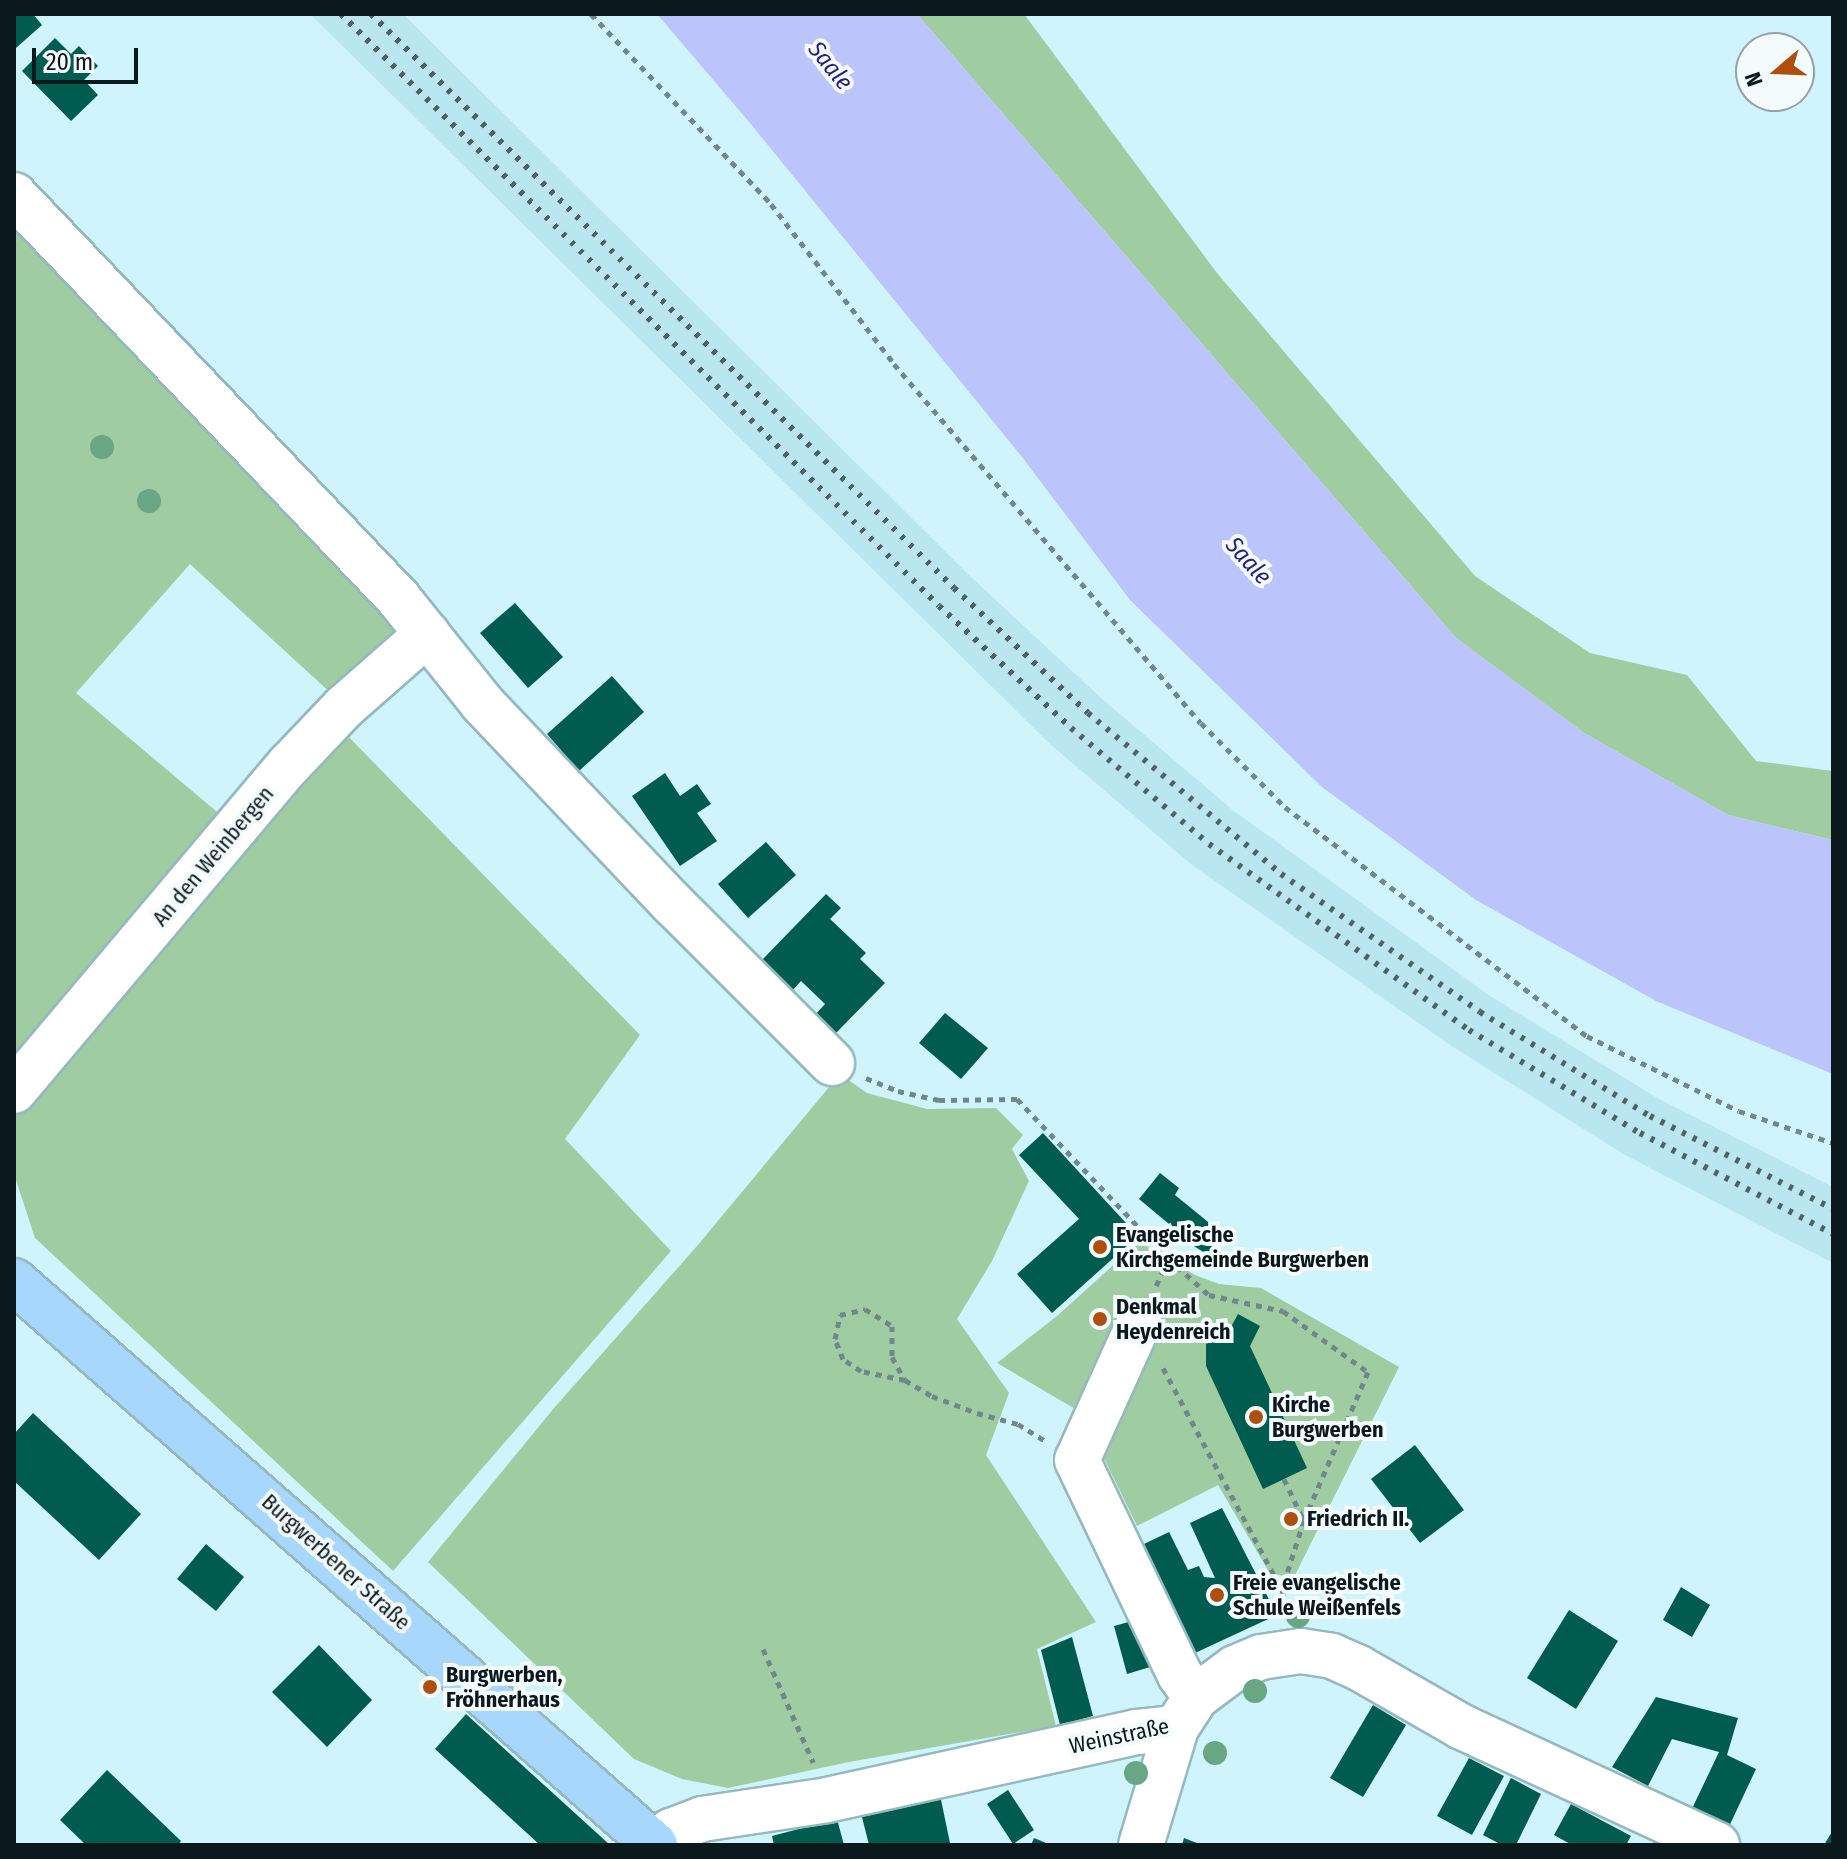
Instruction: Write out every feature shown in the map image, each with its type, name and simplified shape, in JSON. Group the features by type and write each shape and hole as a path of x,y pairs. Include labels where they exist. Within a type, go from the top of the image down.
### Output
{"main road":[{"name":"Burgwerbener Straße","path":"14,1281 656,1845"}],"street":[{"path":"14,195 369,567 482,703 832,1063"},
{"name":"An den Weinbergen","path":"14,1091 289,765 344,707 427,634"},
{"path":"1139,1323 1077,1460 1180,1675 1186,1712 1141,1845"},
{"path":"1186,1712 1235,1668 1261,1657 1301,1651 1332,1656 1462,1727 1717,1845"},
{"name":"Weinstraße","path":"656,1845 671,1831 702,1819 827,1800 1137,1732 1186,1712"}],"path":[{"path":"591,14 771,204 894,364 986,472 1201,723 1285,807 1587,1036 1739,1111 1833,1143"},
{"path":"1168,1258 1209,1295 1283,1311 1368,1372 1304,1520 1282,1590"},
{"path":"905,1380 892,1357 892,1326 865,1309 840,1315 835,1339 843,1359 861,1371 905,1380 932,1396 1018,1424 1077,1460"},
{"path":"1284,1479 1304,1520"},
{"path":"763,1649 809,1749 827,1800"}],"shaded area":[{"path":"310,14 403,14 969,575 1101,698 1234,811 1490,996 1659,1099 1833,1187 1833,1263 1625,1155 1453,1047 1192,865 1050,744"}],"green space":[{"path":"917,14 1024,14 1217,273 1475,576 1590,653 1687,675 1756,761 1833,771 1833,840 1728,815 1584,733 1456,638"},
{"path":"14,212 402,625 333,695 190,564 76,693 223,817 14,1057"},
{"path":"340,728 640,1035 565,1139 671,1251 393,1571 35,1238 14,1174 14,1114"},
{"path":"840,1074 867,1093 927,1109 996,1108 1023,1135 1012,1149 1029,1181 992,1261 957,1319 1009,1393 986,1455 1096,1622 1037,1649 1056,1726 849,1762 728,1788 682,1779 634,1759 428,1562 554,1408 697,1246"},
{"path":"1140,1241 1195,1275 1219,1284 1261,1288 1399,1367 1293,1579 1269,1572 1218,1485 1137,1526 1082,1413 997,1363 1057,1316"}],"water":[{"name":"Saale","path":"657,14 917,14 1456,638 1584,733 1728,815 1833,840 1833,1074 1656,1001 1476,900 1322,787 1130,600 1022,457 750,123"}],"building":[{"path":"14,14 33,14 42,25 16,48"},
{"path":"55,38 71,54 79,46 98,66 84,80 98,95 71,121 22,71"},
{"path":"515,603 563,657 528,688 480,633"},
{"path":"612,676 644,712 579,771 547,734"},
{"path":"665,773 680,796 697,784 711,804 697,813 717,841 680,866 632,796"},
{"path":"766,842 796,875 748,918 718,884"},
{"path":"826,894 841,908 830,919 866,953 860,959 885,983 833,1036 814,1016 825,1004 801,981 791,992 761,961"},
{"path":"945,1013 988,1048 961,1079 919,1043"},
{"path":"1043,1133 1138,1236 1052,1313 1017,1274 1079,1219 1019,1155"},
{"path":"1160,1173 1179,1188 1175,1195 1224,1235 1208,1255 1172,1232 1175,1229 1139,1199"},
{"name":"Kirche Burgwerben","path":"1238,1314 1260,1326 1250,1346 1307,1468 1263,1489 1206,1366 1206,1344 1226,1336"},
{"path":"33,1413 141,1514 99,1560 14,1481 14,1434"},
{"path":"1415,1445 1464,1510 1420,1543 1371,1479"},
{"name":"Freie evangelische Schule Weißenfels","path":"1222,1508 1277,1615 1195,1653 1144,1544 1169,1532 1188,1570 1199,1566 1204,1577 1215,1578 1190,1523"},
{"path":"206,1544 244,1577 216,1611 177,1579"},
{"path":"1681,1587 1710,1605 1692,1637 1663,1620"},
{"path":"1569,1610 1618,1641 1576,1709 1527,1678"},
{"path":"1136,1620 1150,1667 1127,1674 1114,1626"},
{"path":"1072,1637 1093,1716 1060,1725 1041,1650"},
{"path":"319,1645 372,1700 327,1747 272,1692"},
{"path":"1656,1697 1738,1718 1727,1755 1756,1769 1726,1833 1689,1815 1719,1752 1672,1739 1648,1786 1612,1767"},
{"path":"1373,1705 1406,1725 1363,1797 1330,1778"},
{"path":"466,1714 610,1845 540,1845 435,1749"},
{"path":"1469,1758 1504,1776 1472,1835 1437,1816"},
{"path":"107,1770 181,1841 178,1845 86,1845 60,1820"},
{"path":"1511,1778 1541,1794 1516,1845 1502,1845 1483,1835"},
{"path":"1008,1790 1034,1830 1013,1844 987,1804"},
{"path":"940,1795 950,1843 869,1845 861,1813"},
{"path":"1571,1804 1631,1836 1626,1845 1572,1845 1554,1835"},
{"path":"837,1819 844,1845 774,1845 772,1836"},
{"path":"1833,1830 1833,1845 1824,1845"},
{"path":"1034,1838 1051,1845 1031,1845"},
{"path":"1184,1838 1202,1845 1182,1845"}],"railway":[{"path":"341,14 939,606 1071,728 1209,844 1469,1030 1640,1133 1833,1234"},
{"path":"371,14 954,588 1088,713 1281,874 1480,1012 1650,1116 1833,1209"}],"place":[{"name":"Evangelische Kirchgemeinde Burgwerben","path":"1100,1247"},
{"name":"Denkmal Heydenreich","path":"1100,1319"},
{"name":"Kirche Burgwerben","path":"1256,1417"},
{"name":"Friedrich II.","path":"1291,1519"},
{"name":"Freie evangelische Schule Weißenfels","path":"1217,1595"},
{"name":"Burgwerben, Fröhnerhaus","path":"430,1687"}]}
